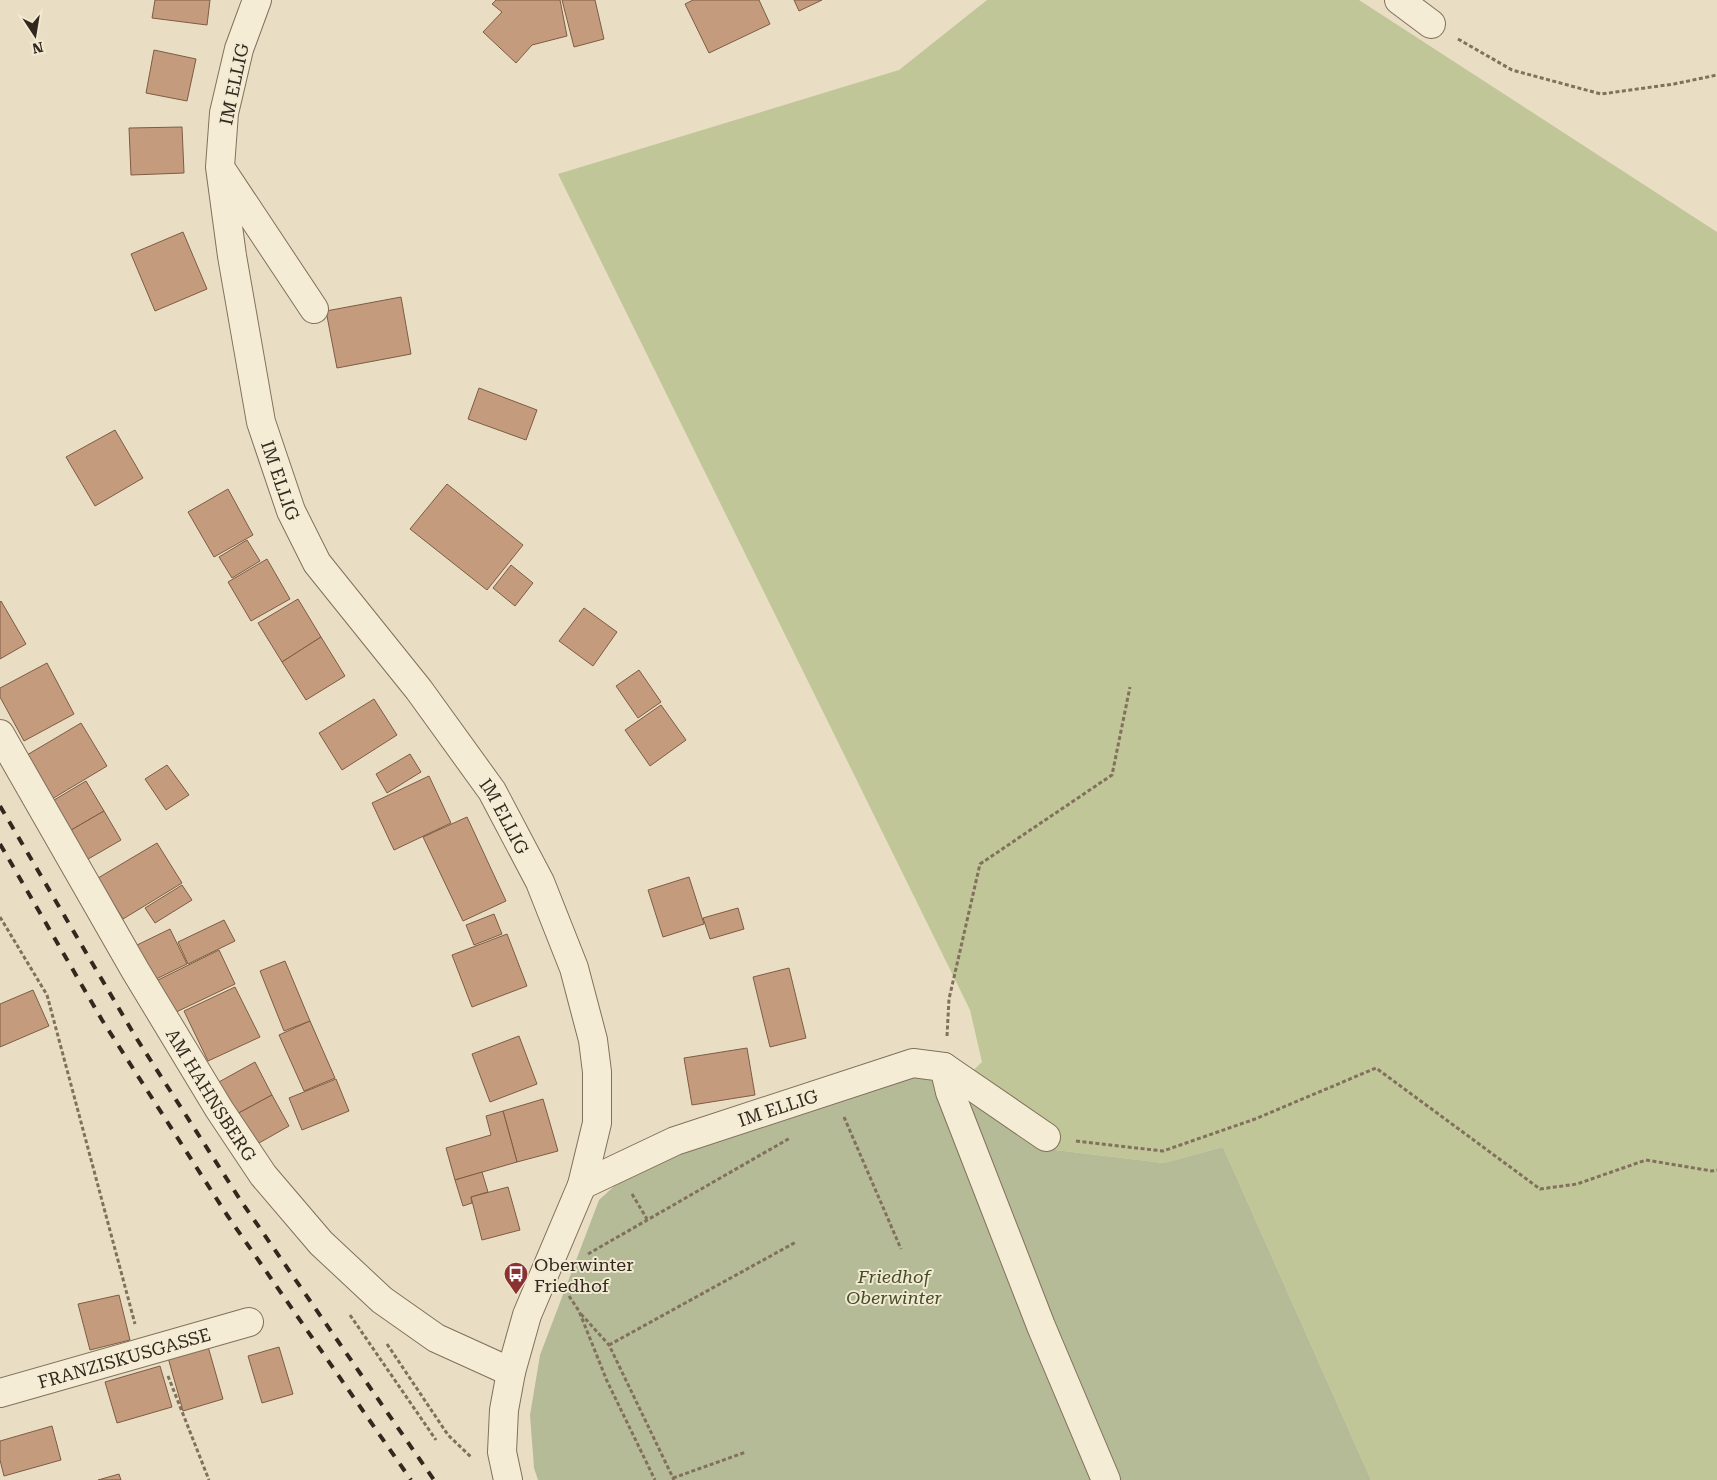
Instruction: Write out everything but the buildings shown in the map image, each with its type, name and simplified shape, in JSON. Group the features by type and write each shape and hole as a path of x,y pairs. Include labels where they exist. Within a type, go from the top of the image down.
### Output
{"street":[{"name":"IM ELLIG","path":"256,0 239,49 224,113 220,167 232,256 261,422 291,511 316,563 419,690 492,791 540,882 574,968 593,1040 597,1072 597,1123 582,1185"},
{"path":"1399,0 1431,24"},
{"path":"220,167 314,309"},
{"name":"AM HAHNSBERG","path":"0,734 135,970 219,1109 263,1175 321,1243 382,1300 436,1338 511,1372"},
{"name":"IM ELLIG","path":"582,1185 674,1141 912,1064 944,1067 1046,1137"},
{"path":"944,1067 950,1092 1041,1326 1106,1480"},
{"path":"508,1480 502,1452 504,1410 511,1372 528,1315 582,1185"},
{"name":"FRANZISKUSGASSE","path":"0,1393 249,1322"}],"path":[{"path":"1431,24 1512,70 1601,94 1674,84 1717,75"},
{"path":"944,1067 949,1000 980,864 1112,775 1130,687"},
{"path":"0,917 47,995 150,1351 209,1480"},
{"path":"1046,1137 1163,1151 1255,1119 1376,1068 1540,1188 1577,1184 1646,1160 1712,1171 1717,1170"},
{"path":"840,1109 901,1248"},
{"path":"584,1261 588,1254 797,1134"},
{"path":"628,1188 647,1219"},
{"path":"609,1345 796,1242"},
{"path":"569,1296 579,1311 609,1345 674,1479 746,1452"},
{"path":"579,1311 607,1381 655,1480"},
{"path":"349,1314 436,1440"},
{"path":"385,1340 448,1434 475,1460"}],"green space":[{"path":"987,0 1359,0 1717,232 1717,1480 1371,1480 1223,1147 1164,1163 1047,1149 950,1092 982,1062 970,1010 558,174 899,70"},
{"name":"Friedhof Oberwinter","path":"920,1074 1047,1149 1164,1163 1223,1147 1371,1480 538,1480 534,1468 530,1415 540,1355 599,1200 623,1178 707,1141"}],"railway":[{"path":"0,806 135,1036 241,1201 434,1480"},
{"path":"0,844 102,1020 227,1215 411,1480"}],"place":[{"name":"Oberwinter Friedhof","path":"516,1295"}]}
